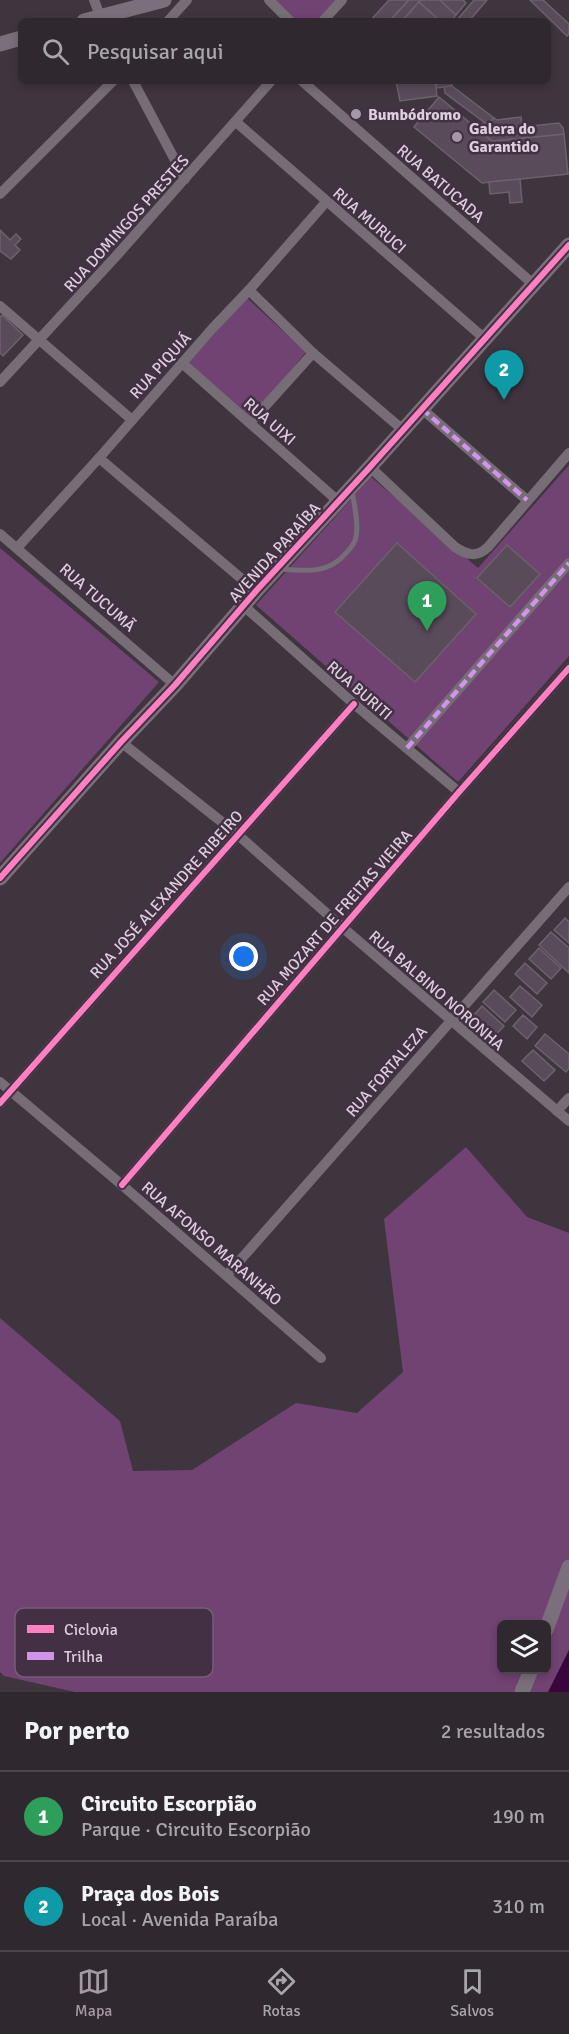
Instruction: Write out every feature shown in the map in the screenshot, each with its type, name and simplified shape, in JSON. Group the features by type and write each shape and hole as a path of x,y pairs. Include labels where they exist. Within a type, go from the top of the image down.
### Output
{"street":[{"path":"94,0 101,18"},
{"path":"104,18 164,0"},
{"path":"171,18 187,0"},
{"path":"268,0 287,18"},
{"path":"326,18 342,0"},
{"path":"0,44 18,39"},
{"path":"0,194 110,84"},
{"path":"135,84 185,179"},
{"name":"RUA DOMINGOS PRESTES","path":"0,382 268,84"},
{"name":"RUA BATUCADA","path":"305,84 534,284"},
{"name":"RUA MURUCI","path":"236,122 485,339"},
{"name":"RUA PIQUIÁ","path":"17,548 326,202"},
{"name":"AVENIDA PARAÍBA","path":"0,878 569,246"},
{"path":"249,290 313,353 403,430"},
{"path":"0,306 131,419"},
{"path":"250,423 313,353"},
{"name":"RUA UIXI","path":"182,363 338,501"},
{"path":"422,409 527,500"},
{"path":"370,467 449,542 467,554 476,555 483,552 569,453"},
{"path":"99,458 256,591"},
{"name":"RUA TUCUMÃ","path":"0,534 175,685"},
{"path":"407,748 569,563"},
{"name":"RUA BURITI","path":"244,606 354,704 459,792"},
{"name":"RUA MOZART DE FREITAS VIEIRA","path":"122,1185 342,927 569,668"},
{"name":"RUA JOSÉ ALEXANDRE RIBEIRO","path":"0,1103 354,704"},
{"name":"RUA BALBINO NORONHA","path":"121,742 237,834 569,1121"},
{"name":"RUA FORTALEZA","path":"227,1275 569,887"},
{"name":"RUA AFONSO MARANHÃO","path":"0,1082 321,1358"},
{"path":"557,1111 569,1098"},
{"path":"550,1620 569,1567"},
{"path":"523,1689 529,1674"}],"lane":[{"path":"276,569 320,570 332,567 343,558 353,545 357,534 351,486"}],"shaded area":[{"path":"274,0 340,0 323,18 293,18"},
{"path":"247,298 306,352 250,419 188,363"},
{"path":"569,465 569,656 458,782 256,605 371,477 478,568"},
{"path":"0,548 159,682 0,863"},
{"path":"466,1147 527,1217 569,1233 569,1692 75,1692 4,1676 0,1672 0,1318 120,1421 133,1471 192,1470 296,1403 357,1413 403,1372 384,1219"},
{"path":"569,1650 569,1692 548,1692"}],"building":[{"path":"389,0 409,0 392,18 373,18"},
{"path":"409,0 421,0 405,18 393,18"},
{"path":"421,0 440,0 456,15 454,18 437,18 419,2"},
{"path":"440,0 463,0 466,3 456,15"},
{"path":"474,0 487,0 472,18 459,18"},
{"path":"530,0 543,0 569,24 569,34 567,36"},
{"path":"419,2 437,18 405,18"},
{"path":"397,84 435,84 437,96 400,101"},
{"path":"436,84 452,84 452,86 437,88"},
{"path":"452,86 494,118 488,125 445,93 444,87"},
{"name":"Galera do Garantido","path":"439,97 492,141 564,134 568,174 482,183 414,127"},
{"path":"521,117 522,126 493,130 488,125 494,118 497,120"},
{"path":"484,122 493,130 559,123 564,134 492,141 478,130"},
{"path":"520,179 522,202 510,203 509,192 490,194 489,182"},
{"path":"0,230 10,240 16,234 21,239 15,245 20,250 11,259 0,251"},
{"path":"2,315 23,335 3,356 0,353 0,317"},
{"path":"397,543 476,614 415,682 335,612"},
{"path":"507,545 540,574 510,607 477,578"},
{"path":"565,918 569,922 569,943 554,930"},
{"path":"551,932 569,948 569,973 539,945"},
{"path":"539,948 561,968 551,979 529,959"},
{"path":"525,963 547,983 537,994 515,974"},
{"path":"520,986 542,1005 532,1017 510,997"},
{"path":"494,990 516,1010 505,1022 483,1002"},
{"path":"482,1006 504,1026 494,1037 472,1017"},
{"path":"523,1015 537,1027 527,1039 513,1026"},
{"path":"545,1034 569,1054 569,1068 566,1072 535,1046"},
{"path":"533,1050 555,1070 544,1081 522,1061"}],"marked path":[{"path":"422,409 527,500"},
{"path":"407,748 569,563"}],"cycle path":[{"path":"0,878 569,245"},
{"path":"122,1185 459,792 569,668"},
{"path":"0,1103 354,704"}],"place":[{"name":"Bumbódromo","path":"356,114"},
{"name":"Galera do Garantido","path":"457,137"},
{"name":"Praça dos Bois","path":"504,400"},
{"name":"Circuito Escorpião","path":"427,631"}]}
